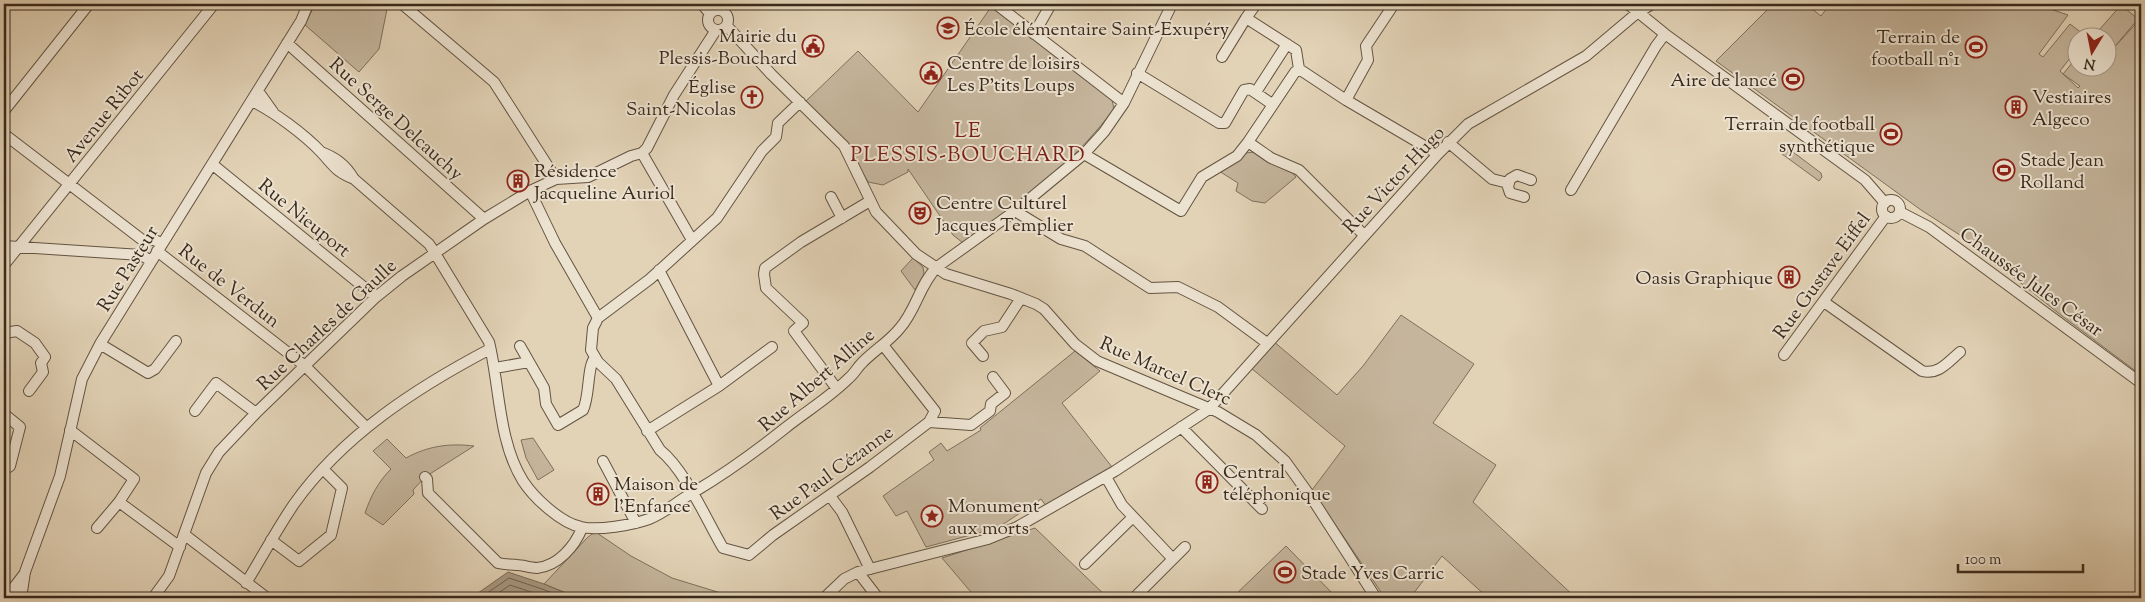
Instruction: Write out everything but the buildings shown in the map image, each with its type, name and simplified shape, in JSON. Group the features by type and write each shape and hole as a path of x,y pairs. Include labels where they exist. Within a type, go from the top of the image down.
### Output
{"street":[{"path":"4,110 89,4"},
{"name":"Avenue Ribot","path":"4,265 214,4"},
{"name":"Rue Pasteur","path":"21,598 25,572 60,476 82,379 100,344 252,101 308,4"},
{"path":"402,4 494,82 556,179"},
{"path":"702,4 710,14"},
{"path":"996,4 1124,102"},
{"path":"1034,34 1051,4"},
{"name":"Rue Albert Alline","path":"582,528 602,528 650,519 712,482 766,444 850,378 861,363 901,328 928,276 937,267 1015,211 1084,154 1104,132 1124,102 1172,4"},
{"path":"1222,57 1256,4"},
{"path":"1346,100 1368,60 1366,46 1394,4"},
{"name":"Chaussée Jules César","path":"1628,4 1665,34 1865,180 1885,202 1892,200 1897,202 1900,206 1900,212 1929,226 2141,383"},
{"name":"Rue Victor Hugo","path":"824,598 844,579 858,572 988,539 1023,524 1106,476 1209,409 1448,142 1468,124 1586,56 1637,13 1652,4"},
{"path":"692,240 642,153 647,148 674,95 716,30 727,26 729,19 728,8 717,10 710,14 708,22 716,30"},
{"path":"1084,154 1182,211 1202,177 1237,156 1297,70 1296,50 1246,18"},
{"name":"Rue Marcel Clerc","path":"727,26 844,146 876,212 916,254 946,274 1021,298 1044,309 1075,344 1097,361 1232,419 1271,447 1285,461 1313,500 1376,598"},
{"path":"1571,190 1656,46 1665,34"},
{"name":"Rue Serge Delcauchy","path":"287,43 484,219"},
{"path":"1256,92 1287,44"},
{"path":"1297,70 1438,154"},
{"path":"1137,73 1222,124 1244,90 1250,89 1272,104"},
{"path":"258,91 269,104 273,113"},
{"path":"252,101 273,113 321,152 347,166 354,179 428,244 435,253 489,342 504,429 519,473 540,500 555,513 582,528 576,542 556,561 547,566 535,568 515,564 506,566 498,563 428,493 427,479 425,477"},
{"path":"691,493 668,457 660,450 616,379 595,358 590,343 593,328 598,318 659,270 717,218 762,151 776,136 778,123 800,102"},
{"path":"4,134 145,242"},
{"path":"1248,142 1271,158 1299,170 1364,235"},
{"path":"1448,142 1492,179 1508,183"},
{"name":"Rue Charles de Gaulle","path":"153,598 169,576 206,473 219,452 256,413 376,297 484,219 530,192 556,179 588,178 630,156 642,153"},
{"name":"Rue Nieuport","path":"212,164 376,297"},
{"path":"1524,198 1510,193 1508,183 1510,179 1517,175 1531,180"},
{"path":"530,192 555,243 598,318"},
{"path":"831,197 842,218"},
{"path":"837,389 794,331 803,322 766,288 765,268 800,242 870,201"},
{"path":"1885,202 1882,210 1886,216 1895,217 1900,212"},
{"path":"1015,211 1061,239 1085,246 1150,288 1178,287 1218,307 1267,343"},
{"name":"Rue Gustave Eiffel","path":"1784,355 1886,216"},
{"name":"Rue de Verdun","path":"145,242 151,239 305,366 366,427"},
{"name":"Rue Pasteur","path":"141,255 141,247 145,242"},
{"path":"4,246 141,255 151,261"},
{"path":"659,270 719,386"},
{"path":"983,356 972,343 984,331 1002,327 1021,298"},
{"path":"1824,302 1922,371 1930,372 1940,369 1960,352"},
{"path":"4,333 17,331 35,343 45,357 41,363 43,372 29,391"},
{"path":"100,344 148,373 155,369 176,340"},
{"path":"883,345 935,411 929,422 971,426 990,411 991,404 1005,393 993,377"},
{"path":"520,346 544,388 546,404 554,427 583,410 589,388 590,364 595,358"},
{"path":"647,430 719,386 772,347"},
{"path":"246,583 295,504 323,469 366,427 426,385 490,349"},
{"path":"495,368 529,362"},
{"path":"195,411 216,383 256,413"},
{"path":"4,414 20,427 10,466 4,470"},
{"name":"Rue Paul Cézanne","path":"691,493 722,548 749,555 929,422"},
{"path":"1181,427 1259,506 1265,494"},
{"path":"70,430 134,479 119,502 97,528"},
{"path":"602,461 636,523"},
{"path":"271,540 299,561 331,535 342,488 323,469"},
{"path":"1106,476 1122,505 1173,559"},
{"path":"830,496 842,512 870,568"},
{"path":"119,502 180,547"},
{"path":"1085,564 1133,517"},
{"path":"185,535 267,598"},
{"path":"1134,598 1185,547"},
{"name":"Rue Pasteur","path":"10,596 25,572"},
{"path":"858,572 878,598"}],"shaded area":[{"path":"315,4 388,4 379,49 359,72 305,25"},
{"name":"Stade Jean Rolland","path":"1773,4 1779,4 1784,9 1791,4 1806,4 1821,16 1830,4 2050,4 2053,10 2068,15 2039,54 2043,57 2070,24 2075,28 2068,28 2068,61 2060,71 2063,74 2068,68 2068,77 2064,74 2078,88 2080,86 2069,78 2118,78 2118,43 2141,18 2141,375 2062,316 1963,237 1921,210 1716,61"},
{"name":"Stade Jean Rolland","path":"2121,5 2138,19 2118,43 2118,28 2101,28"},
{"path":"991,7 1112,100 1114,109 1087,142 1039,188 988,229 985,226 963,243 953,235 908,169 908,172 883,185 868,182 846,144 806,101 858,51 918,112"},
{"path":"1789,149 1821,173 1822,177 1819,181 1782,154 1785,150"},
{"path":"1254,152 1292,172 1296,177 1265,203 1252,201 1236,191 1238,183 1219,171 1246,153"},
{"path":"913,258 923,267 924,274 915,290 901,271"},
{"path":"1401,315 1474,364 1433,423 1496,465 1473,502 1576,598 1488,598 1442,556 1410,598 1385,598 1312,490 1345,446 1251,368 1273,341 1337,395 1363,366"},
{"path":"1075,351 1100,371 1062,403 1112,467 1047,507 1041,499 990,533 984,535 982,532 926,547 907,511 896,516 883,496 934,460 929,452 941,443 947,451 981,430 980,428"},
{"path":"533,438 554,470 538,480 526,458 521,440"},
{"path":"387,439 406,458 439,446 474,446 425,477 413,490 414,494 383,525 365,513 375,490 391,469 373,451"},
{"path":"1035,528 1108,598 976,598 942,558"},
{"path":"597,533 631,556 672,578 737,598 579,598 544,584 587,538"},
{"name":"Stade Yves Carric","path":"1286,546 1337,598 1232,598"}],"water":[{"path":"508,572 544,584 577,598 471,598"}],"place":[{"name":"École élémentaire Saint-Exupéry","path":"948,28"},
{"name":"Mairie du Plessis-Bouchard","path":"813,46"},
{"name":"Terrain de football n°1","path":"1976,47"},
{"name":"Centre de loisirs Les P'tits Loups","path":"931,73"},
{"name":"Aire de lancé","path":"1793,79"},
{"name":"Église Saint-Nicolas","path":"752,97"},
{"name":"Vestiaires Algeco","path":"2016,107"},
{"name":"Terrain de football synthétique","path":"1891,134"},
{"name":"Stade Jean Rolland","path":"2004,170"},
{"name":"Résidence Jacqueline Auriol","path":"518,181"},
{"name":"Centre Culturel Jacques Templier","path":"920,213"},
{"name":"Oasis Graphique","path":"1789,277"},
{"name":"Central téléphonique","path":"1207,482"},
{"name":"Maison de l'Enfance","path":"598,494"},
{"name":"Monument aux morts","path":"932,516"},
{"name":"Stade Yves Carric","path":"1285,572"}],"district":[{"name":"LE PLESSIS-BOUCHARD","path":"968,142"}]}
